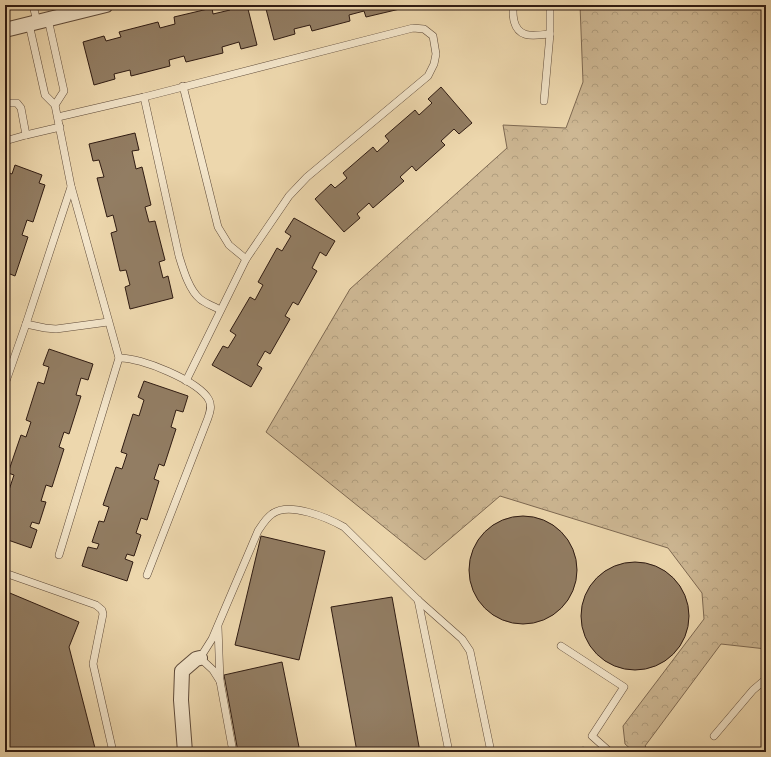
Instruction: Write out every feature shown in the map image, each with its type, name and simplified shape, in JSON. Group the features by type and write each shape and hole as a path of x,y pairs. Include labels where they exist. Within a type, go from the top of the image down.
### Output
{"street":[{"path":"5,30 106,5"},
{"path":"185,752 180,700 182,671 196,659 200,658"}],"lane":[{"path":"33,5 64,91 55,105"},
{"path":"514,5 513,15 517,29 520,33 530,35 550,34"},
{"path":"544,101 550,34 550,5"},
{"path":"38,22 45,95 55,105 71,186 119,358 59,555"},
{"path":"58,117 144,97 413,28 424,30 433,36 436,54 434,64 428,76 307,176 289,196 246,259 186,381"},
{"path":"183,86 218,227 229,245 246,259"},
{"path":"144,97 179,256 184,272 190,285 200,299 220,310"},
{"path":"5,103 17,103 21,108 26,135"},
{"path":"5,141 60,127"},
{"path":"5,384 71,186"},
{"path":"26,324 56,329 108,322"},
{"path":"119,358 128,357 154,365 186,381 206,396 210,402 209,413 147,575"},
{"path":"220,681 213,670 200,658 218,626 258,531 264,521 272,513 281,509 315,514 330,519 344,527 418,600 462,639 470,651 491,752"},
{"path":"5,573 96,605 102,610 103,619 93,664 113,752"},
{"path":"418,600 449,752"},
{"path":"218,626 220,681 233,752"},
{"path":"561,646 624,687 592,736 610,752"},
{"path":"714,736 753,690 766,679"}],"green space":[{"path":"580,5 766,5 766,649 721,644 645,746 650,752 634,752 625,744 623,726 704,619 702,593 668,548 500,496 425,560 266,432 350,289 507,148 503,125 566,128 583,82"}],"building":[{"path":"229,5 247,5 257,45 241,49 239,42 222,47 223,53 186,62 184,56 169,60 170,66 131,76 130,70 114,74 115,79 94,85 83,42 104,36 106,41 121,37 119,32 158,22 160,28 175,24 174,17 212,8 213,14 230,10"},
{"path":"265,5 403,5 404,8 366,17 364,11 349,15 350,21 312,31 310,25 294,29 295,34 274,40"},
{"path":"441,87 472,123 459,134 454,129 441,141 445,145 416,171 412,166 400,177 404,181 373,208 369,203 357,214 360,218 344,232 315,199 331,184 335,188 347,178 343,173 373,147 377,152 389,141 385,136 415,110 419,115 432,103 428,99"},
{"path":"135,133 139,150 132,151 136,169 142,167 151,205 145,207 149,222 155,221 165,260 159,262 163,278 168,276 173,298 130,309 125,287 130,285 126,270 120,271 111,233 117,231 113,215 107,217 97,178 104,177 99,160 93,161 89,144"},
{"path":"15,165 42,175 39,183 45,185 33,222 27,220 22,235 28,237 15,276 10,274 5,287 5,171 12,174"},
{"path":"294,218 335,241 326,256 320,252 312,268 317,271 298,305 293,302 285,316 290,319 270,354 265,351 257,365 262,368 251,387 212,365 223,346 228,348 236,335 230,331 250,297 255,300 263,285 258,282 277,248 282,251 291,236 285,232"},
{"path":"49,349 93,364 88,380 81,378 76,395 81,396 69,434 64,432 59,447 64,449 52,487 46,485 41,501 46,502 39,524 32,522 30,527 37,530 31,548 5,539 5,489 9,490 14,475 8,473 21,435 26,437 31,422 26,420 38,382 44,384 49,367 43,365"},
{"path":"144,381 188,396 183,412 176,410 171,427 176,429 164,466 159,464 154,479 159,481 147,520 141,518 136,533 141,535 134,556 127,554 125,559 133,562 127,581 82,566 88,547 97,549 99,544 92,542 99,521 104,522 109,507 103,505 116,467 122,469 127,454 121,452 133,414 139,416 144,400 138,397"},
{"path":"523,516 544,520 561,532 573,549 577,570 573,591 561,608 544,620 523,624 502,620 485,608 473,591 469,570 473,549 485,532 502,520"},
{"path":"261,536 325,551 299,660 235,645"},
{"path":"635,562 656,566 673,578 685,595 689,616 685,637 673,654 656,666 635,670 614,666 597,654 585,637 581,616 585,595 597,578 614,566"},
{"path":"5,591 79,622 69,647 96,752 5,752"},
{"path":"392,597 420,752 357,752 331,607"},
{"path":"282,662 300,752 238,752 224,675"},
{"path":"763,741 766,742 766,752 761,752"}]}
